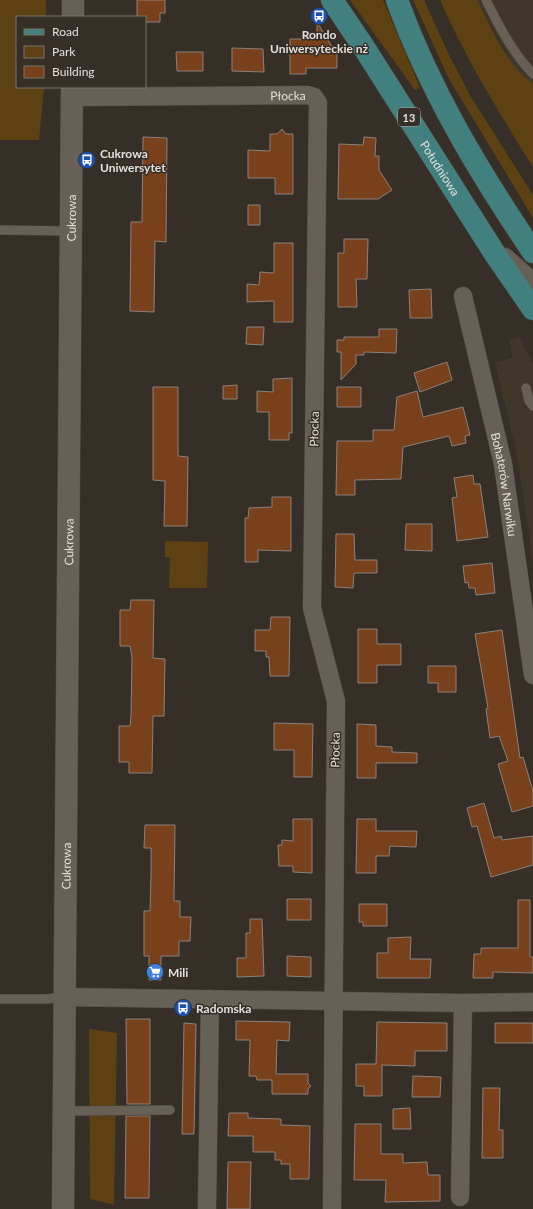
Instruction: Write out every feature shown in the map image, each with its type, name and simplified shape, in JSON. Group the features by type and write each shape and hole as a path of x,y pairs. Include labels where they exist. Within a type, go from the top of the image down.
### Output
{"main road":[{"name":"Południowa","path":"332,0 363,46 483,236 533,309"},
{"path":"397,0 416,49 438,97 480,169 533,252"}],"street":[{"path":"73,0 73,16"},
{"name":"Cukrowa","path":"63,1209 72,92"},
{"name":"Płocka","path":"72,92 307,95 314,97 318,103 312,608 336,701 333,1001"},
{"path":"480,169 533,235"},
{"name":"Południowa","path":"483,236 518,270 533,282"},
{"name":"Bohaterów Narwiku","path":"463,296 503,464 533,675"},
{"path":"65,997 463,1003 533,1002"},
{"path":"207,1209 210,999"},
{"path":"332,1209 333,1001"},
{"path":"460,1197 463,1003"}],"lane":[{"path":"486,0 504,35 525,66 533,74"},
{"path":"525,66 533,60"},
{"path":"0,230 71,231"},
{"path":"526,388 529,401 533,406"},
{"path":"0,999 46,999 65,997"},
{"path":"64,1110 170,1110"}],"shaded area":[{"path":"477,0 533,0 533,95 518,75"},
{"path":"519,337 533,364 533,564 517,455 495,362 513,358 509,340"}],"green space":[{"path":"0,0 46,0 46,16 16,16 16,88 44,88 39,140 0,140"},
{"path":"350,0 383,0 420,88 415,90"},
{"path":"413,0 424,0 449,55 471,97 533,195 533,218 448,77"},
{"path":"440,0 477,0 500,45 508,57 516,68 533,83 533,167 495,106 472,65"},
{"path":"165,541 208,542 207,588 169,588 170,557 165,557"},
{"path":"89,1029 117,1033 114,1205 90,1199"}],"building":[{"path":"137,0 165,0 165,13 160,13 160,22 146,22 146,16 137,16"},
{"path":"317,22 337,55 337,68 306,68 306,74 290,74 290,39 317,39"},
{"path":"232,48 263,49 264,72 232,71"},
{"path":"176,52 203,52 203,71 177,71"},
{"path":"282,129 286,134 293,134 293,194 275,194 275,178 248,178 248,150 270,151 270,134 277,134"},
{"path":"143,137 167,138 166,242 155,241 154,312 130,311 131,222 142,222"},
{"path":"364,137 376,138 375,156 379,156 379,170 392,190 378,199 338,199 339,144 363,145"},
{"path":"248,205 260,205 260,225 248,225"},
{"path":"344,239 368,239 367,279 356,279 357,307 338,307 338,253 344,253"},
{"path":"274,243 293,243 293,322 274,322 274,301 247,302 247,284 259,285 260,272 274,273"},
{"path":"431,289 432,318 410,318 409,290"},
{"path":"247,327 264,327 263,345 246,344"},
{"path":"379,329 397,329 396,353 364,352 364,355 356,355 356,364 341,380 341,352 337,352 337,340 344,340 344,337 379,337"},
{"path":"447,362 452,380 420,392 414,373"},
{"path":"292,378 292,433 289,433 289,440 269,440 269,412 257,412 257,391 273,392 273,379"},
{"path":"237,385 237,399 223,399 223,386"},
{"path":"153,387 178,387 178,456 188,457 187,526 164,526 165,481 153,480"},
{"path":"337,387 361,387 361,407 337,407"},
{"path":"417,391 423,417 463,407 470,435 465,436 466,443 452,446 449,436 403,447 401,479 355,480 355,495 336,495 337,441 373,441 373,430 394,430 397,397"},
{"path":"473,475 474,484 480,484 488,537 457,541 452,498 457,497 454,478"},
{"path":"272,497 291,497 291,551 258,550 258,562 245,562 245,518 248,518 249,508 272,507"},
{"path":"406,524 432,524 432,551 405,550"},
{"path":"336,534 354,534 355,560 377,560 377,573 354,573 353,588 335,587"},
{"path":"492,563 495,593 476,595 475,588 469,588 468,582 465,583 463,566"},
{"path":"131,600 154,600 153,658 165,659 164,716 153,716 152,773 129,773 129,762 119,762 119,726 130,726 132,657 130,646 120,646 120,610 130,610"},
{"path":"271,617 290,617 289,676 270,676 269,657 266,657 266,651 255,651 255,630 270,630"},
{"path":"358,629 377,629 377,644 401,644 401,665 377,665 377,683 358,683"},
{"path":"502,630 520,758 523,757 533,791 533,806 512,812 498,764 508,761 499,736 490,738 486,709 488,708 475,634"},
{"path":"428,666 456,666 456,692 438,692 438,683 428,683"},
{"path":"274,723 313,724 312,777 294,777 294,750 274,750"},
{"path":"357,724 376,725 376,746 392,747 392,752 417,753 417,763 376,763 376,778 357,778"},
{"path":"484,803 494,838 501,836 502,840 533,836 533,865 491,877 477,826 472,827 467,808"},
{"path":"293,819 312,819 312,873 293,872 293,866 279,866 278,845 282,845 282,840 293,841"},
{"path":"357,819 376,819 376,831 417,831 416,847 390,846 389,856 376,856 376,873 356,873"},
{"path":"145,825 175,825 174,901 180,901 180,917 191,917 190,941 179,941 179,956 161,956 161,980 149,980 149,956 144,956 144,911 150,911 151,876 151,848 144,848"},
{"path":"287,899 311,899 311,920 287,920"},
{"path":"518,900 530,900 530,957 533,957 533,973 493,972 493,978 473,978 474,954 481,954 481,948 518,948"},
{"path":"359,904 387,904 387,926 363,926 363,922 359,922"},
{"path":"250,919 262,919 264,976 237,977 237,958 246,958 246,933 250,933"},
{"path":"411,937 410,959 431,959 430,978 377,978 377,953 388,953 388,938"},
{"path":"287,956 311,957 311,977 287,976"},
{"path":"126,1019 150,1019 150,1104 127,1104"},
{"path":"236,1021 290,1022 289,1041 277,1040 276,1074 308,1074 308,1083 311,1086 308,1089 308,1094 272,1094 272,1080 257,1080 256,1076 249,1076 250,1040 236,1040"},
{"path":"377,1022 447,1023 447,1051 415,1051 415,1066 382,1065 382,1096 364,1096 364,1086 356,1086 356,1064 376,1064"},
{"path":"184,1023 196,1024 194,1134 182,1134"},
{"path":"495,1023 533,1023 533,1043 495,1043"},
{"path":"413,1076 441,1077 440,1097 412,1097"},
{"path":"483,1088 500,1088 499,1130 503,1130 503,1158 482,1158"},
{"path":"410,1108 411,1129 393,1129 393,1109"},
{"path":"229,1113 248,1113 248,1118 281,1119 281,1125 310,1126 309,1179 290,1179 290,1164 281,1164 281,1160 275,1160 275,1152 253,1152 253,1136 228,1136"},
{"path":"126,1116 150,1116 149,1198 125,1198"},
{"path":"355,1124 381,1124 381,1154 403,1154 403,1163 427,1162 428,1175 440,1175 440,1201 385,1202 386,1180 354,1180"},
{"path":"228,1162 251,1162 250,1209 227,1209"}],"place":[{"name":"Rondo Uniwersyteckie nż","path":"319,16"},
{"name":"Cukrowa Uniwersytet","path":"87,160"},
{"name":"Mili","path":"155,972"},
{"name":"Radomska","path":"183,1008"}]}
